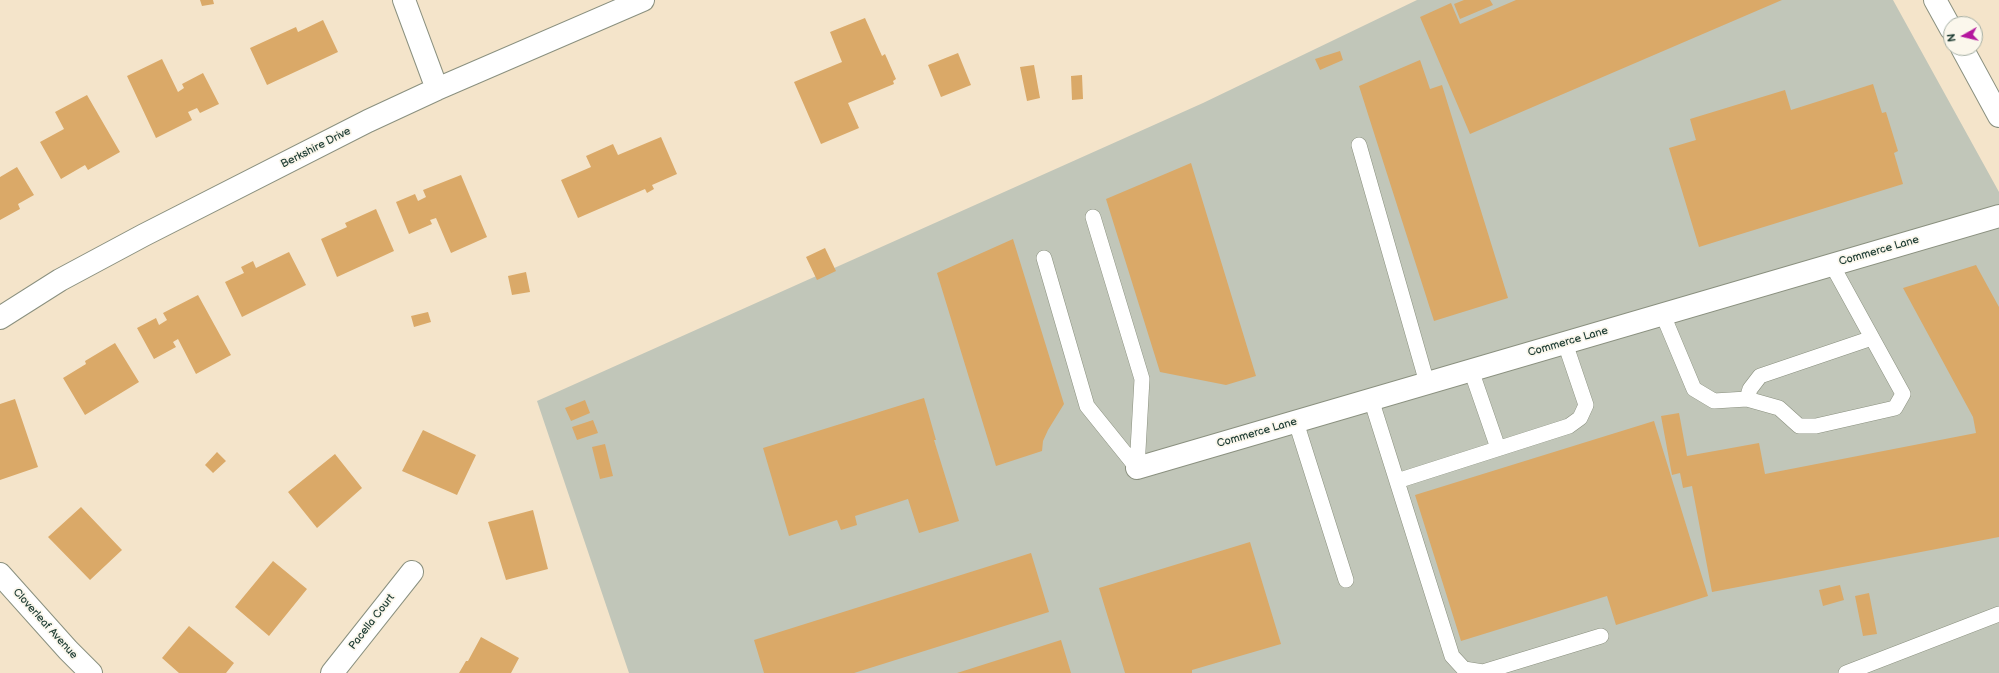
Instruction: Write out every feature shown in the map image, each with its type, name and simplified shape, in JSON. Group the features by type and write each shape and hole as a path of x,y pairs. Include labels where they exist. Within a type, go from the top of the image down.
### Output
{"street":[{"path":"404,0 437,89"},
{"name":"Berkshire Drive","path":"0,318 60,280 137,239 368,122 437,89 643,0"},
{"path":"1935,0 1944,16"},
{"path":"1966,56 1999,116"},
{"name":"Commerce Lane","path":"1137,468 1999,216"},
{"name":"Pacella Court","path":"332,673 412,572"},
{"name":"Cloverleaf Avenue","path":"0,574 68,650 91,673"}],"lane":[{"path":"1359,144 1427,383"},
{"path":"1093,217 1142,380 1137,468"},
{"path":"1044,258 1087,406 1137,468"},
{"path":"1663,314 1694,389 1714,401 1747,399 1779,408 1799,426 1816,426 1895,408 1903,394 1832,265"},
{"path":"1747,399 1750,389 1760,376 1872,338"},
{"path":"1396,481 1569,426 1580,418 1586,405 1565,343"},
{"path":"1471,370 1498,448"},
{"path":"1371,399 1452,656 1464,669 1483,672 1601,636"},
{"path":"1296,422 1346,580"},
{"path":"1846,673 1999,614"}],"shaded area":[{"path":"1417,0 1893,0 1999,192 1999,673 629,673 537,401 1203,103"}],"building":[{"path":"200,0 213,0 214,4 202,6"},
{"path":"1464,0 1490,0 1493,5 1460,19 1454,4"},
{"path":"1516,0 1782,0 1470,134 1420,17 1451,3 1460,24"},
{"path":"865,18 882,56 885,54 896,79 893,81 894,84 848,103 859,128 821,144 794,82 842,62 830,32"},
{"path":"323,20 338,52 267,85 250,48 296,27 298,32"},
{"path":"1340,51 1343,60 1320,70 1315,59"},
{"path":"958,53 971,85 941,97 928,65"},
{"path":"162,59 178,92 184,88 182,84 203,73 219,104 200,113 197,108 188,112 192,120 156,138 127,76"},
{"path":"1420,60 1430,89 1442,85 1508,298 1434,321 1359,86"},
{"path":"1034,65 1040,98 1027,101 1020,67"},
{"path":"1082,75 1083,99 1072,100 1071,76"},
{"path":"1873,84 1882,113 1886,112 1898,151 1894,153 1903,184 1699,247 1669,148 1696,140 1690,119 1785,90 1791,110"},
{"path":"87,95 120,152 88,170 85,165 61,179 40,142 64,129 55,112"},
{"path":"661,137 677,174 652,185 654,189 647,193 645,189 578,218 561,180 591,167 586,156 613,144 618,155"},
{"path":"1191,163 1256,376 1226,385 1160,372 1106,199"},
{"path":"17,167 34,195 18,204 20,209 0,220 0,177"},
{"path":"461,175 487,237 451,253 436,218 430,220 432,224 409,234 396,202 415,194 418,201 426,197 423,190"},
{"path":"376,209 394,251 337,277 321,239 347,227 345,223"},
{"path":"1013,239 1064,404 1048,430 1043,441 1042,451 996,466 937,273"},
{"path":"825,248 836,271 817,280 806,257"},
{"path":"289,252 306,285 242,317 225,282 244,273 241,267 253,261 256,268"},
{"path":"1976,265 1999,307 1999,537 1712,592 1692,486 1683,488 1680,473 1672,475 1661,416 1679,413 1687,456 1759,443 1765,474 1976,433 1973,417 1903,288"},
{"path":"526,272 530,292 512,295 508,276"},
{"path":"198,295 231,355 196,374 178,339 173,342 176,347 154,359 137,328 156,318 159,325 167,320 163,313"},
{"path":"428,312 431,322 414,327 411,316"},
{"path":"115,343 139,382 85,415 63,378 86,364 85,361"},
{"path":"924,398 936,440 934,440 959,521 919,533 908,499 855,516 857,525 841,530 837,520 789,536 763,448"},
{"path":"15,399 38,467 0,480 0,404"},
{"path":"585,400 590,413 571,421 565,408"},
{"path":"593,420 598,433 577,440 572,427"},
{"path":"1654,421 1708,596 1616,625 1607,596 1461,641 1415,495"},
{"path":"423,430 476,455 457,495 402,471"},
{"path":"605,444 613,476 600,479 592,447"},
{"path":"217,452 226,461 213,473 205,465"},
{"path":"335,454 362,488 317,528 288,492"},
{"path":"81,507 122,550 90,580 48,537"},
{"path":"533,510 548,569 506,580 488,522"},
{"path":"1250,542 1281,644 1192,670 1192,673 1125,673 1099,588"},
{"path":"1031,553 1049,612 854,673 764,673 754,640"},
{"path":"273,561 307,589 269,636 235,607"},
{"path":"1840,585 1844,600 1823,606 1819,590"},
{"path":"1869,593 1877,634 1863,636 1855,596"},
{"path":"189,626 234,663 226,673 179,673 162,658"},
{"path":"481,637 519,658 511,673 459,673 466,661 468,661"},
{"path":"1061,640 1071,673 957,673"}]}
